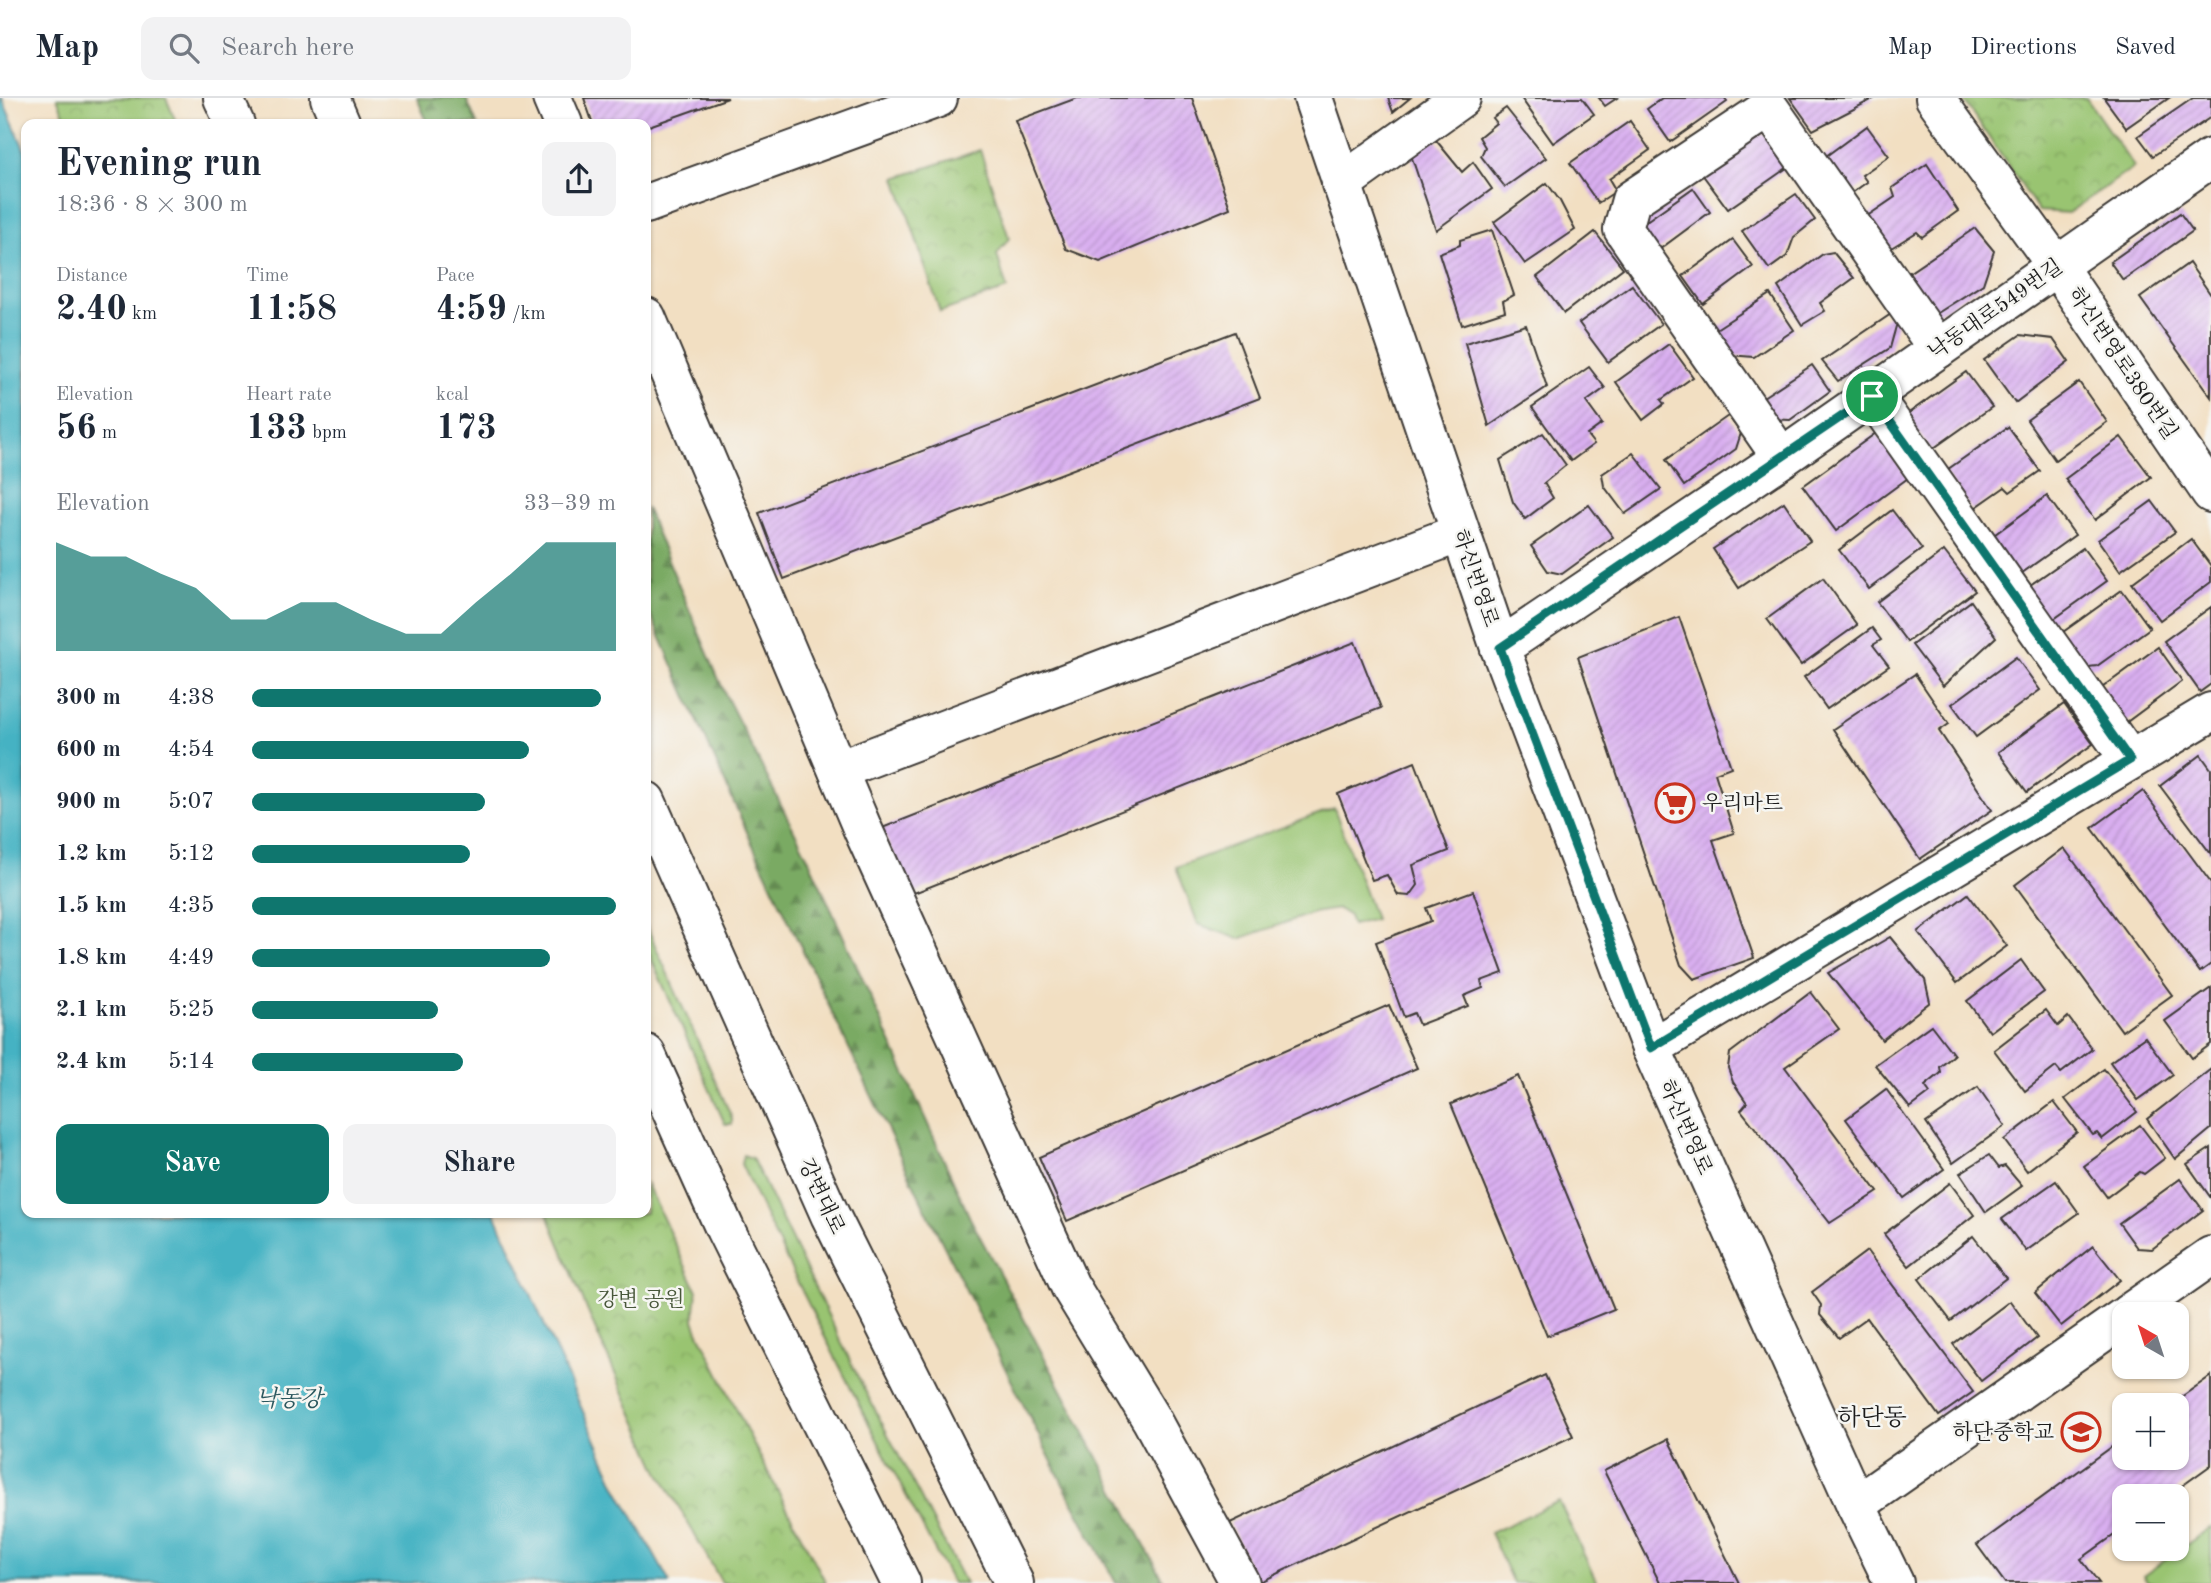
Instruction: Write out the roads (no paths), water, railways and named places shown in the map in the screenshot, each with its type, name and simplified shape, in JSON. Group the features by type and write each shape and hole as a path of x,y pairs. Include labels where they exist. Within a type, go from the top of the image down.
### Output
{"street":[{"path":"223,98 233,119"},
{"path":"330,98 339,119"},
{"path":"552,98 561,119"},
{"path":"651,203 938,98"},
{"name":"하신번영로","path":"1312,98 1500,648 1651,1048 1856,1505 1894,1583"},
{"path":"1341,184 1461,98"},
{"name":"하신번영로380번길","path":"1935,98 2056,265 2211,493"},
{"path":"1782,458 1623,229 1631,200 1769,108 1938,349"},
{"name":"낙동대로549번길","path":"1500,648 1872,396 2211,158"},
{"path":"651,329 838,770 1070,1286 1151,1419 1240,1583"},
{"path":"1872,396 2130,760"},
{"path":"838,770 1460,533"},
{"path":"1651,1048 2211,712"},
{"name":"강변대로","path":"651,812 830,1215 1014,1583"},
{"path":"651,1065 724,1229 901,1583"},
{"path":"2145,1302 2211,1256"},
{"path":"1856,1505 2112,1325"}],"water":[{"name":"낙동강","path":"2,98 21,142 21,1218 497,1218 616,1486 670,1583 0,1583"}],"place":[{"name":"우리마트","path":"1675,803"},
{"name":"하단중학교","path":"2081,1432"}],"district":[{"name":"하단동","path":"1872,1417"}],"park label":[{"name":"강변 공원","path":"641,1299"}]}
